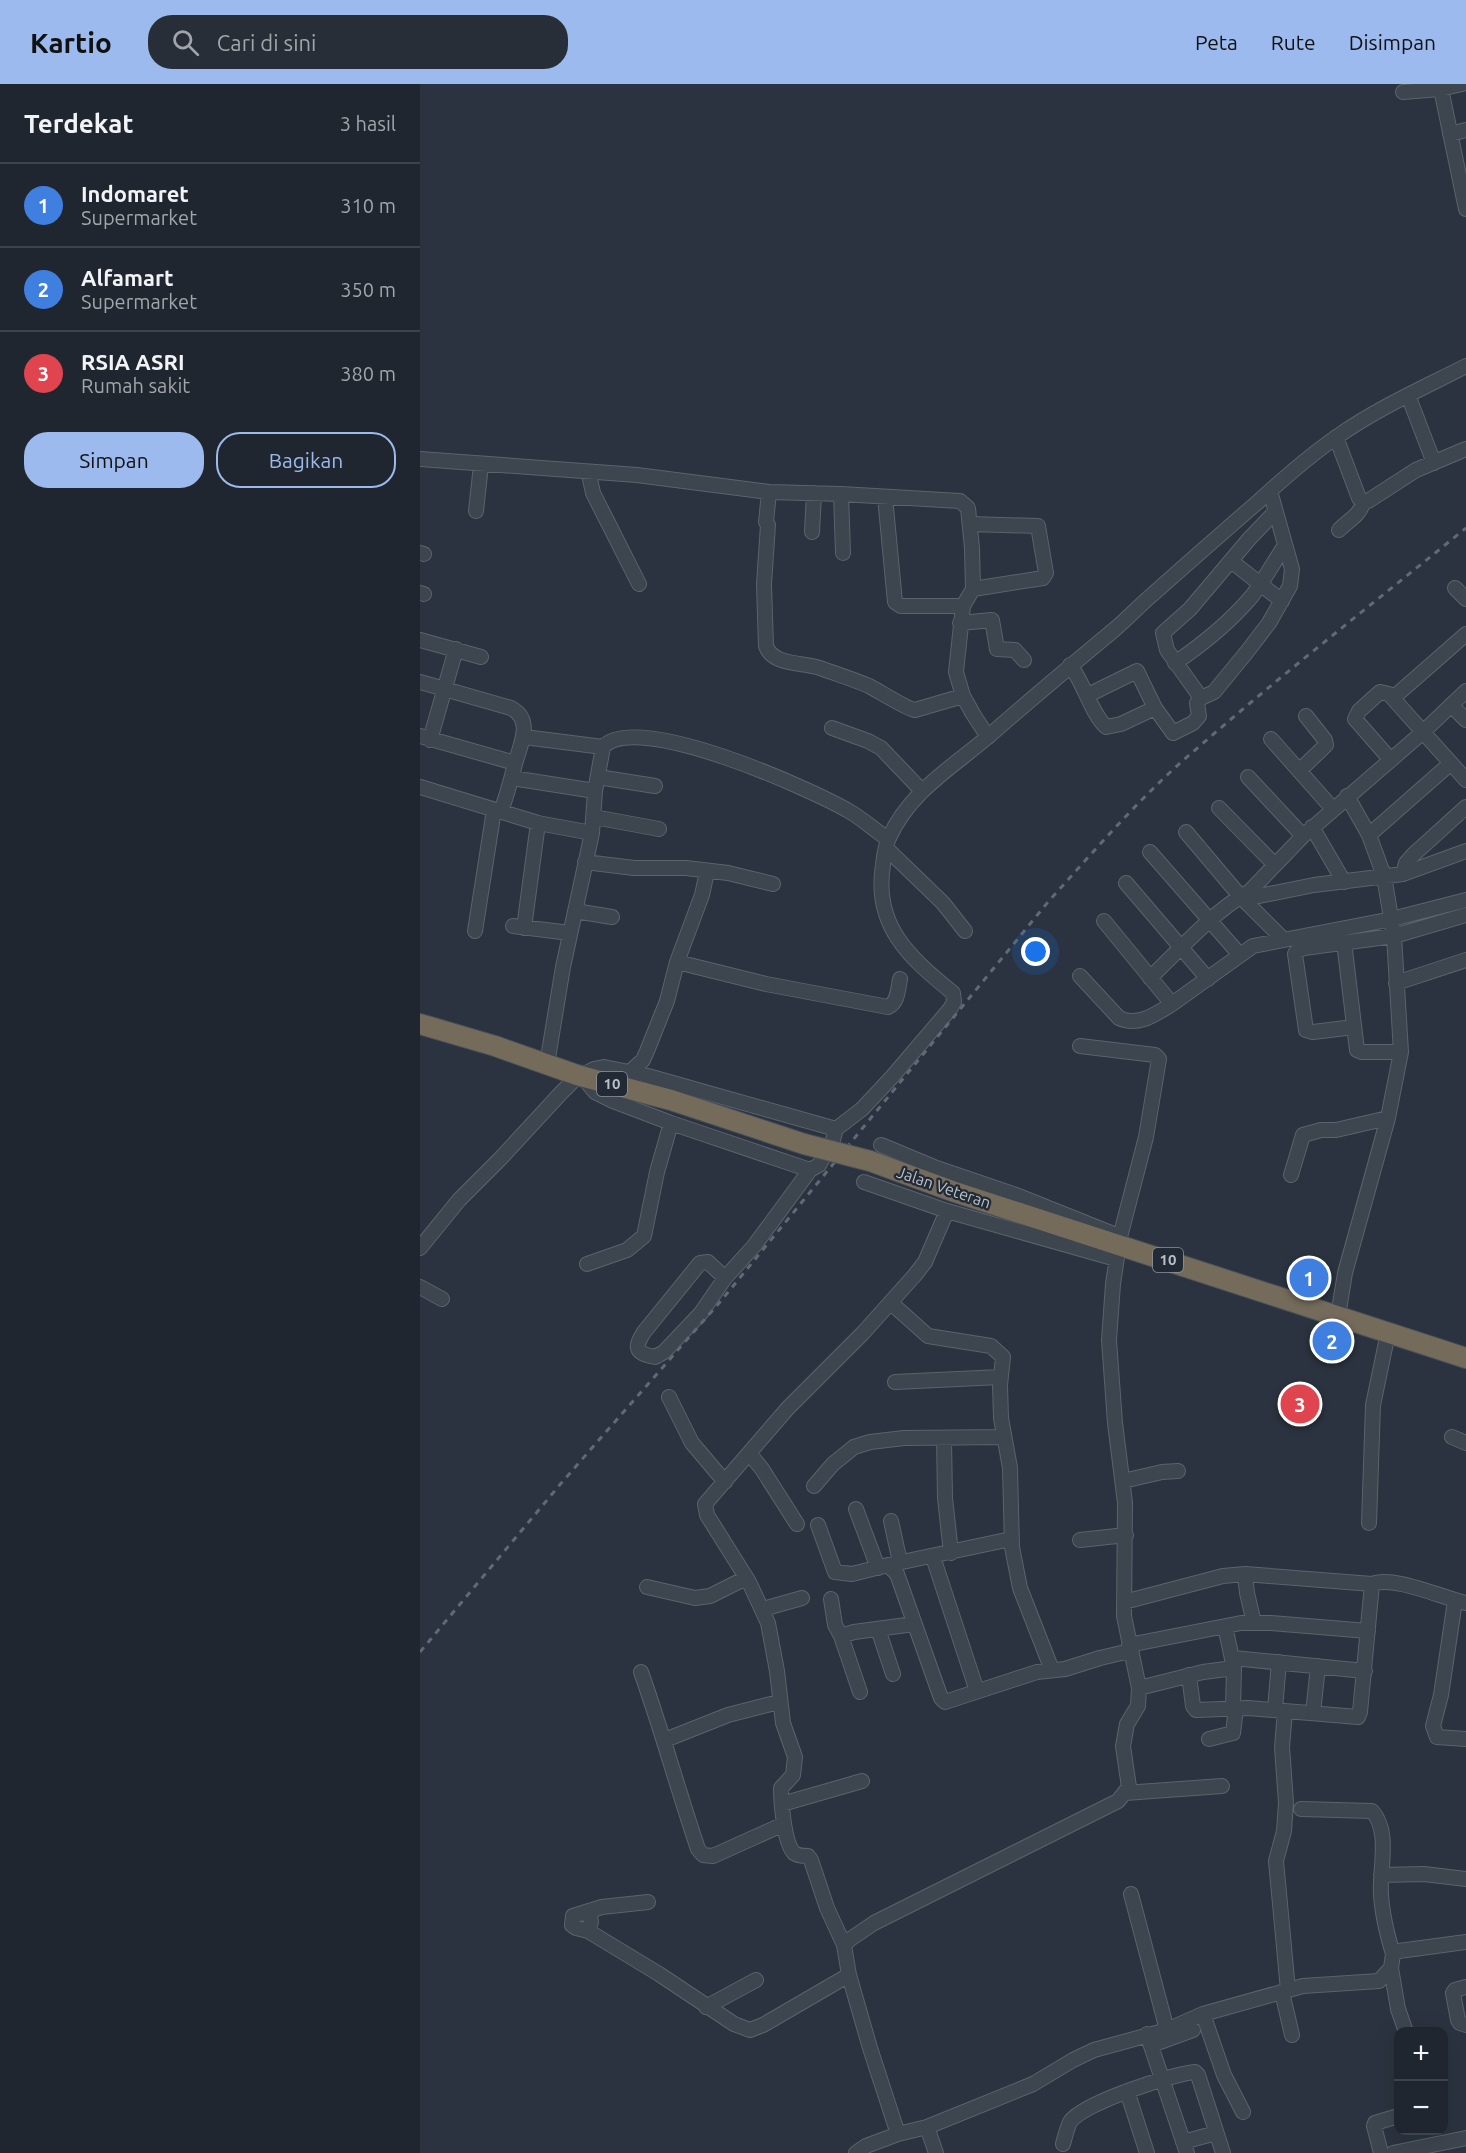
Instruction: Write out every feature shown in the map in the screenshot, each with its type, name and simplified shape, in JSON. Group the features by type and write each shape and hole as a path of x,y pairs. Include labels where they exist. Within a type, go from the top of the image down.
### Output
{"highway":[{"name":"Jalan Veteran","path":"420,1024 581,1075 671,1100 804,1144 875,1153 952,1191 1466,1358"}],"street":[{"path":"1403,92 1462,84"},
{"path":"1440,87 1466,209"},
{"path":"1450,134 1466,130"},
{"path":"725,1278 708,1262 700,1263 644,1332 637,1343 641,1353 655,1357 664,1352 700,1313 725,1278 754,1246 810,1170 819,1165 836,1130 862,1109 892,1077 954,1002 953,993 908,954 899,943 889,925 881,888 887,843 897,824 922,791 934,778 988,737 1116,628 1270,491 1336,437 1354,424 1466,366"},
{"path":"1408,395 1434,463"},
{"path":"1336,437 1359,498 1363,502"},
{"path":"1363,502 1416,470 1466,449"},
{"path":"420,459 637,475 770,492 964,502 968,508 970,524 973,589 963,606 956,672 963,696 988,737"},
{"path":"476,511 481,465"},
{"path":"592,472 590,479 593,493 639,585"},
{"path":"1088,694 1137,671 1155,708 1173,733 1193,723 1199,716 1197,703 1201,698 1214,692 1252,646 1282,601 1292,578 1292,568 1270,491"},
{"path":"770,492 765,522 768,525 764,584 766,646 769,654 776,659 806,664 866,685 893,698 909,709 915,710 963,696"},
{"path":"812,532 814,493"},
{"path":"841,494 843,553"},
{"path":"885,497 896,602 901,606 963,606"},
{"path":"1339,530 1359,513 1363,502"},
{"path":"1201,698 1174,663 1162,633 1190,609 1275,512"},
{"path":"970,524 1037,525 1046,573 1043,578 973,589"},
{"path":"1174,663 1221,627 1260,585 1285,545"},
{"path":"1231,561 1282,601"},
{"path":"1455,588 1466,599"},
{"path":"960,622 993,621 997,649 1015,650 1024,660"},
{"path":"1393,698 1466,634"},
{"path":"420,640 481,657"},
{"path":"456,649 445,688 425,738 515,763"},
{"path":"1070,665 1088,694 1100,721 1106,727 1121,724 1155,708"},
{"path":"420,682 518,711 524,723 524,737 512,778 497,810 476,931"},
{"path":"1150,978 1211,920 1244,894 1307,832 1423,732 1466,691"},
{"path":"1390,759 1354,719 1359,711 1380,692 1389,694 1393,698 1466,780"},
{"path":"1452,705 1466,720"},
{"path":"1299,771 1326,745 1325,740 1306,716"},
{"path":"832,728 881,748 922,791"},
{"path":"524,737 603,747 620,739 669,742 715,754 778,777 855,814 887,843 943,903 965,931"},
{"path":"1271,739 1333,810"},
{"path":"547,1064 570,933 592,833 596,784 603,747"},
{"path":"1369,835 1451,763"},
{"path":"1248,777 1307,832 1344,882"},
{"path":"512,778 655,786"},
{"path":"420,787 538,823 592,833"},
{"path":"1338,1316 1345,1273 1388,1118 1401,1052 1394,936 1384,876 1369,835 1347,796"},
{"path":"1403,874 1406,863 1413,855 1466,807"},
{"path":"1219,808 1275,865"},
{"path":"594,817 659,828"},
{"path":"538,823 518,927 570,933"},
{"path":"1186,832 1283,939"},
{"path":"1244,894 1259,896 1314,885 1403,874 1466,851"},
{"path":"1150,852 1240,955"},
{"path":"585,862 634,868 686,868 728,873 773,884"},
{"path":"630,1072 643,1060 667,1001 677,962 702,895 707,872"},
{"path":"1126,883 1208,979"},
{"path":"1080,976 1119,1018 1139,1021 1151,1017 1172,1004 1253,946 1392,919 1466,900"},
{"path":"575,911 612,917"},
{"path":"1354,1027 1313,1032 1306,1030 1295,954 1301,949 1394,936 1466,915"},
{"path":"1104,921 1172,1004"},
{"path":"1344,942 1357,1050 1401,1052"},
{"path":"1396,983 1466,960"},
{"path":"677,962 766,984 888,1007 896,998 900,979"},
{"path":"844,1946 874,1923 1118,1801 1128,1787 1123,1746 1127,1724 1138,1706 1139,1688 1124,1622 1126,1535 1124,1481 1109,1362 1110,1318 1119,1247 1146,1137 1160,1059 1155,1055 1080,1046"},
{"path":"420,1248 459,1200 561,1093 581,1075 594,1069 604,1067 630,1072 836,1130"},
{"path":"581,1075 595,1092 671,1123 810,1170"},
{"path":"1291,1175 1301,1139 1306,1134 1321,1130 1336,1130 1388,1118"},
{"path":"587,1264 627,1250 644,1236 657,1172 671,1123"},
{"path":"864,1182 947,1211 1119,1247"},
{"path":"898,2134 849,1975 844,1946 827,1908 811,1860 808,1856 793,1852 784,1824 781,1788 793,1775 795,1757 786,1733 779,1702 777,1671 768,1623 746,1578 705,1510 705,1504 722,1480 788,1408 891,1303 925,1262 947,1211"},
{"path":"420,1287 442,1299"},
{"path":"891,1303 928,1336 991,1346 1003,1357 1000,1377 1001,1418 1011,1483 1011,1539 1020,1588 1052,1670"},
{"path":"1369,1523 1373,1405 1388,1333"},
{"path":"895,1383 1000,1377"},
{"path":"669,1397 698,1451 722,1480"},
{"path":"814,1486 832,1464 854,1447 885,1439 1004,1437"},
{"path":"1452,1437 1466,1443"},
{"path":"944,1438 945,1498 951,1553"},
{"path":"749,1453 762,1469 796,1524"},
{"path":"1124,1481 1162,1472 1178,1471"},
{"path":"856,1509 889,1565 897,1574 943,1700 947,1701 1037,1672 1065,1669 1129,1648 1225,1626 1271,1623 1368,1631"},
{"path":"889,1565 891,1521"},
{"path":"818,1524 835,1572 852,1574 1011,1539"},
{"path":"1080,1540 1126,1535"},
{"path":"933,1557 977,1691"},
{"path":"1124,1602 1223,1576 1245,1574 1404,1585 1461,1602 1433,1726 1437,1737 1466,1739"},
{"path":"1245,1574 1246,1593 1254,1623"},
{"path":"648,1587 695,1598 710,1596 746,1578"},
{"path":"1189,1675 1192,1706 1199,1710 1234,1708 1358,1716 1365,1671 1372,1584"},
{"path":"763,1609 802,1598"},
{"path":"831,1599 835,1625 842,1636 860,1692"},
{"path":"842,1636 914,1624"},
{"path":"1209,1739 1233,1733 1233,1663 1225,1626"},
{"path":"878,1629 893,1674"},
{"path":"1139,1688 1233,1663 1279,1662 1365,1671"},
{"path":"1279,1662 1286,1803 1284,1831 1276,1861 1285,1991 1292,2035"},
{"path":"1313,1713 1318,1666"},
{"path":"641,1672 665,1740 682,1802 698,1849 703,1855 712,1856 784,1824"},
{"path":"665,1740 728,1715 779,1702"},
{"path":"782,1804 862,1781"},
{"path":"1125,1793 1222,1786"},
{"path":"1301,1809 1372,1811 1377,1817 1382,1832 1383,1922 1392,1961 1398,2009 1405,2027"},
{"path":"1381,1875 1424,1874 1466,1880"},
{"path":"1131,1894 1167,2030"},
{"path":"648,1902 602,1907 589,1911 591,1922 588,1931 659,1974 706,2007 734,2024 750,2030 763,2025 849,1975"},
{"path":"1149,2040 1203,2014 1285,1991 1321,1984 1379,1981 1399,1951 1466,1942"},
{"path":"706,2007 756,1980"},
{"path":"1466,1987 1455,1990 1453,1993 1458,2020 1466,2025"},
{"path":"1203,2014 1224,2075 1243,2112"},
{"path":"856,2153 866,2146 898,2134 927,2127 1033,2084 1094,2050 1193,2030"},
{"path":"1149,2040 1185,2147 1216,2133"},
{"path":"1063,2144 1070,2122 1074,2118 1127,2091 1191,2072 1197,2073 1222,2153"},
{"path":"1127,2091 1147,2153"},
{"path":"1382,2153 1375,2123 1394,2117"},
{"path":"927,2127 936,2153"},
{"path":"1433,2135 1435,2145"},
{"path":"1393,2153 1466,2138"}],"railway":[{"path":"420,1652 563,1481 720,1302 1048,902 1119,824 1174,768 1227,722 1466,528"}],"place":[{"name":"Indomaret","path":"1309,1278"},
{"name":"Alfamart","path":"1332,1341"},
{"name":"RSIA ASRI","path":"1300,1404"}]}
